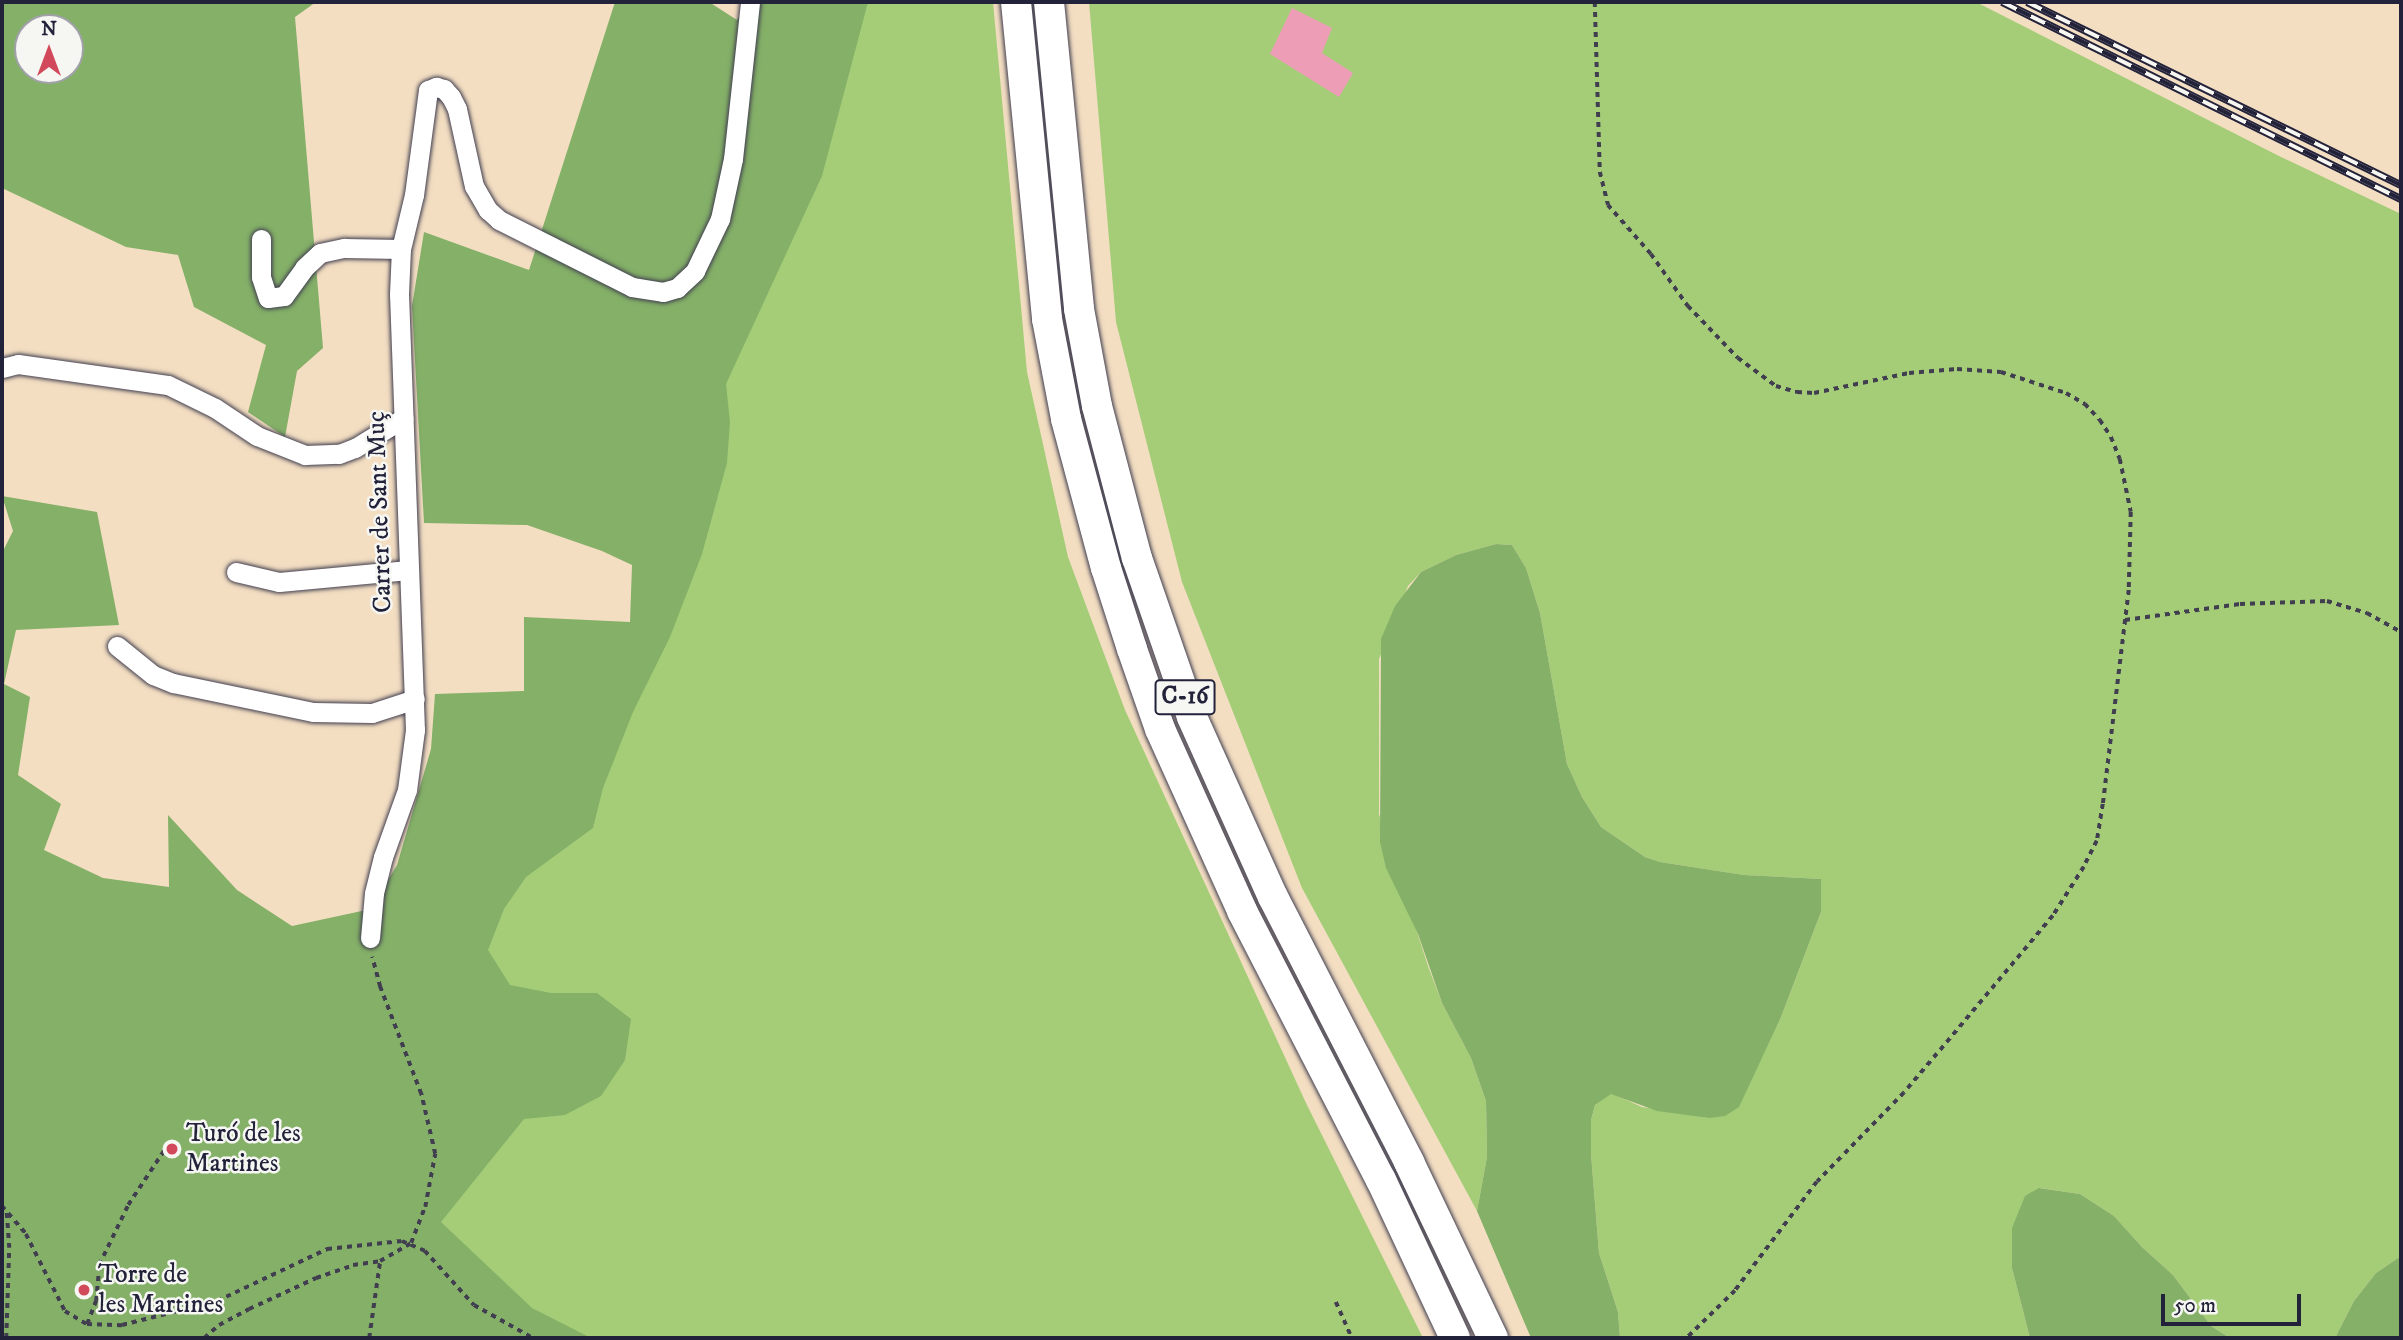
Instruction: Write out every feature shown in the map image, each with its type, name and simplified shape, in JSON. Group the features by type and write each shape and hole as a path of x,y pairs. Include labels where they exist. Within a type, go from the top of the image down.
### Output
{"highway":[{"name":"C-16","path":"1016,2 1046,319 1066,419 1106,568 1132,649 1160,729 1242,911 1381,1180 1455,1338"},
{"name":"C-16","path":"1049,2 1079,309 1097,406 1137,558 1192,717 1273,897 1415,1174 1493,1338"}],"street":[{"name":"Carrer de Sant Muç","path":"370,938 371,909 383,858 407,790 414,750 415,699 399,313 401,249 414,195 422,113 428,90 436,87 444,89 457,109 474,186 488,210 499,220 632,286 663,292 685,282 695,271 720,219 733,159 750,2"},
{"path":"261,239 261,276 268,298 284,296 304,268 320,253 344,248 401,249"},
{"path":"2,368 18,365 168,385 215,408 257,436 305,455 339,454 376,436 404,418"},
{"path":"236,572 279,582 408,570"},
{"path":"117,646 153,675 173,684 313,712 372,713 415,699"}],"path":[{"path":"1595,2 1603,187 1608,205 1651,254 1688,306 1738,358 1776,386 1797,392 1814,393 1909,373 1957,369 2001,372 2034,381 2085,404 2100,420 2111,438 2127,486 2132,550 2097,841 2070,892 1904,1093 1817,1182 1735,1291 1687,1338"},
{"path":"2124,620 2240,604 2328,601 2367,613 2401,632"},
{"path":"204,1338 228,1319 316,1278 353,1265 380,1261 411,1243 425,1207 432,1176 433,1143 421,1094 380,987 370,938"},
{"path":"87,1324 96,1301 99,1265 131,1199 169,1143"},
{"path":"4,1207 35,1250 65,1311 87,1324 122,1325 217,1301 327,1249 367,1242 411,1243 425,1251 474,1305 533,1338"},
{"path":"4,1207 9,1248 6,1338"},
{"path":"369,1338 380,1261"},
{"path":"1336,1302 1352,1338"}],"green space":[{"path":"2,2 316,2 295,17 323,348 297,371 285,437 248,412 266,345 194,307 178,255 126,247 2,188"},
{"path":"615,2 709,2 737,20 748,2 868,2 822,176 726,384 730,422 727,463 702,554 670,637 633,712 603,788 593,828 526,877 504,909 488,950 510,985 551,993 597,993 631,1019 625,1060 601,1096 565,1115 524,1119 441,1222 532,1308 591,1338 2,1338 2,553 13,531 2,496 97,512 119,625 16,630 4,684 30,697 18,775 61,804 44,850 103,878 169,887 168,815 237,890 292,926 371,909 397,865 431,749 435,694 524,691 524,617 630,622 632,565 602,551 527,525 424,523 412,306 424,232 529,270"},
{"path":"864,2 993,2 1027,372 1068,557 1125,710 1306,1103 1423,1338 571,1338 513,1313 436,1235 471,972 495,893 576,806 717,397"},
{"path":"1089,2 1976,2 2277,155 2401,214 2401,1256 2376,1273 2354,1301 2335,1338 2230,1338 2211,1326 2173,1275 2142,1247 2114,1216 2080,1194 2040,1188 2012,1268 2030,1338 1620,1338 1618,1312 1599,1253 1591,1154 1591,1120 1595,1105 1611,1093 1642,1107 1709,1118 1745,1092 1781,1017 1821,912 1821,879 1744,875 1660,862 1645,857 1601,827 1582,797 1567,764 1540,613 1526,568 1512,545 1496,544 1456,555 1421,572 1408,586 1379,659 1379,814 1428,966 1442,1003 1471,1058 1486,1101 1487,1157 1477,1211 1302,888 1182,582 1116,322"},
{"path":"1496,544 1512,545 1526,568 1540,613 1567,764 1582,797 1601,827 1645,857 1660,862 1744,875 1821,879 1821,912 1781,1017 1739,1107 1725,1116 1709,1118 1657,1111 1611,1094 1595,1105 1591,1120 1591,1154 1599,1253 1618,1312 1620,1338 1531,1338 1477,1211 1487,1157 1486,1101 1471,1058 1442,1003 1418,934 1386,868 1380,842 1381,639 1395,606 1421,572 1456,555"},
{"path":"2039,1188 2080,1194 2114,1216 2142,1247 2173,1275 2211,1326 2230,1338 2030,1338 2012,1268 2012,1228 2025,1196"},
{"path":"2401,1256 2401,1338 2335,1338 2354,1301 2376,1273"}],"building":[{"path":"1292,8 1332,28 1322,53 1353,73 1339,97 1270,54"}],"railway":[{"path":"2002,2 2401,199"},
{"path":"2027,2 2401,185"}],"place":[{"name":"Turó de les Martines","path":"172,1149"},
{"name":"Torre de les Martines","path":"84,1290"}]}
